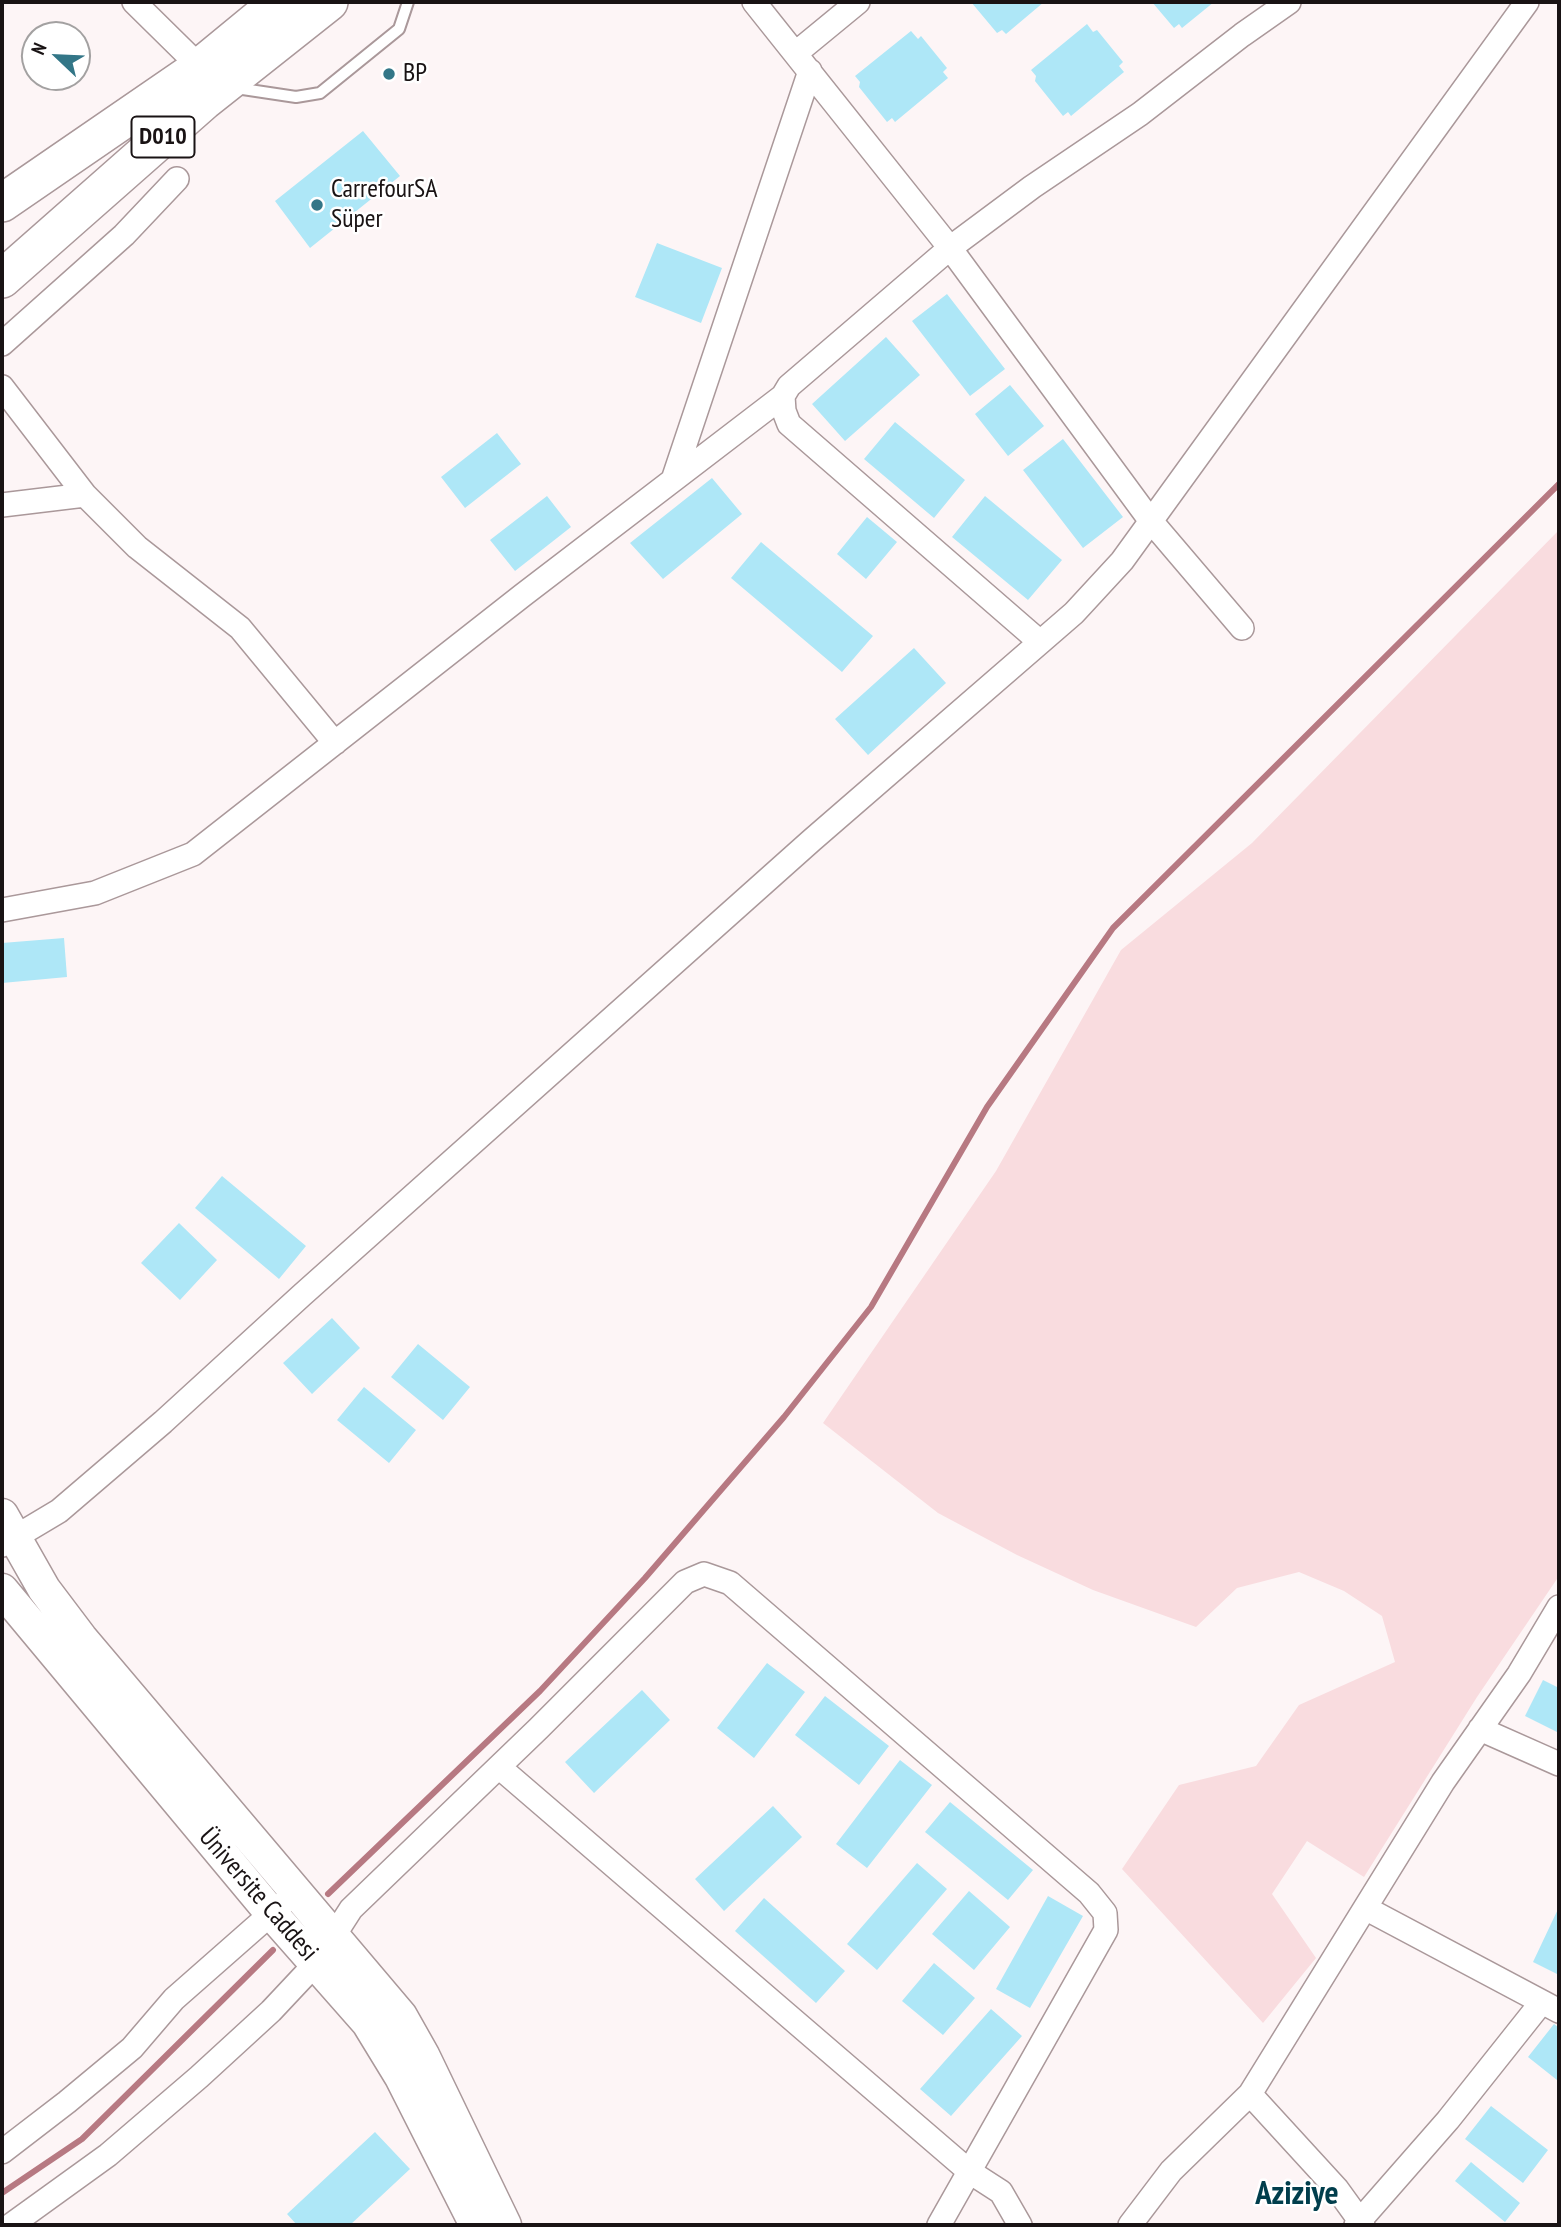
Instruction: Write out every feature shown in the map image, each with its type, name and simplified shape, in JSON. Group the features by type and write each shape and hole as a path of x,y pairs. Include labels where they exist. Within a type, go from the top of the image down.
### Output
{"highway":[{"name":"D010","path":"2,279 211,77 279,2"},
{"name":"D010","path":"2,203 211,77 329,2"}],"main road":[{"path":"6,1532 80,1638 401,2016 423,2055 505,2225"},
{"name":"Üniversite Caddesi","path":"2,1590 272,1914 368,2022 401,2077 475,2225"}],"street":[{"path":"134,2 211,77"},
{"path":"754,2 950,248 1150,520 1242,628"},
{"path":"673,480 803,62 858,2"},
{"path":"2,910 95,893 193,854 783,396 789,386 950,248 1032,187 1140,114 1289,2"},
{"path":"6,1532 58,1511 163,1422 811,840 1074,613 1122,562 1527,2"},
{"path":"2,344 124,235 177,179"},
{"path":"2,387 85,495 137,547 240,628 335,743"},
{"path":"783,396 784,411 789,424 1040,642"},
{"path":"2,505 85,495"},
{"path":"11,2225 108,2155 271,2011 317,1962 351,1909 685,1582 704,1574 730,1583 1089,1893 1105,1913 1106,1930 939,2225"},
{"path":"1130,2225 1171,2171 1250,2094 1367,1909 1443,1782 1519,1674 1559,1607"},
{"path":"1480,1729 1559,1764"},
{"path":"499,1767 970,2172 1001,2192 1020,2225"},
{"path":"2,2151 132,2048 174,1999 296,1892"},
{"path":"1250,2094 1337,2189 1359,2224 1550,2007 1367,1909"}],"lane":[{"path":"211,77 296,97 320,93 399,29 408,2"}],"shaded area":[{"path":"1559,530 1559,1576 1477,1697 1364,1877 1307,1841 1272,1894 1316,1958 1263,2023 1122,1869 1179,1785 1256,1766 1299,1705 1395,1662 1382,1616 1344,1591 1299,1572 1237,1588 1196,1627 1093,1590 1017,1555 938,1513 823,1423 996,1171 1121,950 1252,843"}],"building":[{"path":"971,2 1044,2 1006,34 1002,30 997,33"},
{"path":"1152,2 1214,2 1182,28 1179,24 1174,28"},
{"path":"1087,24 1093,32 1097,30 1123,62 1119,66 1124,72 1071,116 1068,112 1063,116 1035,81 1036,76 1031,70"},
{"path":"911,31 918,39 921,36 947,68 943,72 948,78 895,122 892,118 887,122 859,87 860,82 855,76"},
{"path":"363,131 400,176 310,248 275,201"},
{"path":"657,243 722,268 701,323 635,297"},
{"path":"947,294 1005,369 970,396 912,321"},
{"path":"886,337 920,375 845,441 812,404"},
{"path":"1010,385 1044,426 1008,456 975,414"},
{"path":"895,422 965,480 934,518 864,459"},
{"path":"497,433 521,464 465,508 441,477"},
{"path":"1063,439 1123,517 1083,548 1023,470"},
{"path":"712,478 742,514 663,579 630,543"},
{"path":"547,496 571,527 515,571 490,540"},
{"path":"985,496 1062,560 1028,600 952,537"},
{"path":"867,517 897,542 866,579 837,554"},
{"path":"761,542 873,636 842,672 731,578"},
{"path":"914,648 946,683 868,755 835,719"},
{"path":"64,938 67,977 2,983 2,943"},
{"path":"222,1176 306,1246 279,1279 195,1208"},
{"path":"179,1223 217,1260 180,1300 141,1263"},
{"path":"332,1318 360,1348 312,1394 283,1363"},
{"path":"418,1344 470,1387 443,1420 391,1377"},
{"path":"364,1387 416,1430 389,1463 337,1420"},
{"path":"767,1663 805,1692 754,1758 717,1728"},
{"path":"1543,1680 1559,1688 1559,1733 1525,1716"},
{"path":"642,1690 670,1720 594,1793 565,1762"},
{"path":"825,1696 889,1746 859,1785 795,1735"},
{"path":"900,1760 932,1785 867,1868 836,1844"},
{"path":"950,1802 1033,1870 1008,1900 925,1832"},
{"path":"773,1806 802,1837 724,1911 695,1879"},
{"path":"917,1863 947,1889 877,1970 847,1944"},
{"path":"969,1891 1010,1927 974,1970 932,1934"},
{"path":"1048,1896 1083,1916 1030,2008 996,1989"},
{"path":"764,1898 845,1971 816,2003 735,1931"},
{"path":"1559,1907 1559,1975 1533,1962"},
{"path":"934,1963 975,1998 943,2035 902,2001"},
{"path":"991,2009 1022,2036 951,2116 920,2089"},
{"path":"1554,2024 1559,2028 1557,2080 1528,2057"},
{"path":"1491,2106 1548,2150 1523,2183 1465,2139"},
{"path":"375,2132 410,2169 350,2225 297,2225 287,2214"},
{"path":"1471,2162 1520,2203 1505,2222 1455,2181"}],"waterway":[{"path":"328,1894 540,1691 645,1578 784,1417 871,1307 987,1107 1113,928 1559,484"},
{"path":"2,2193 82,2139 273,1950"}],"place":[{"name":"BP","path":"389,74"},
{"name":"CarrefourSA Süper","path":"317,205"}],"district":[{"name":"Aziziye","path":"1297,2195"}]}
